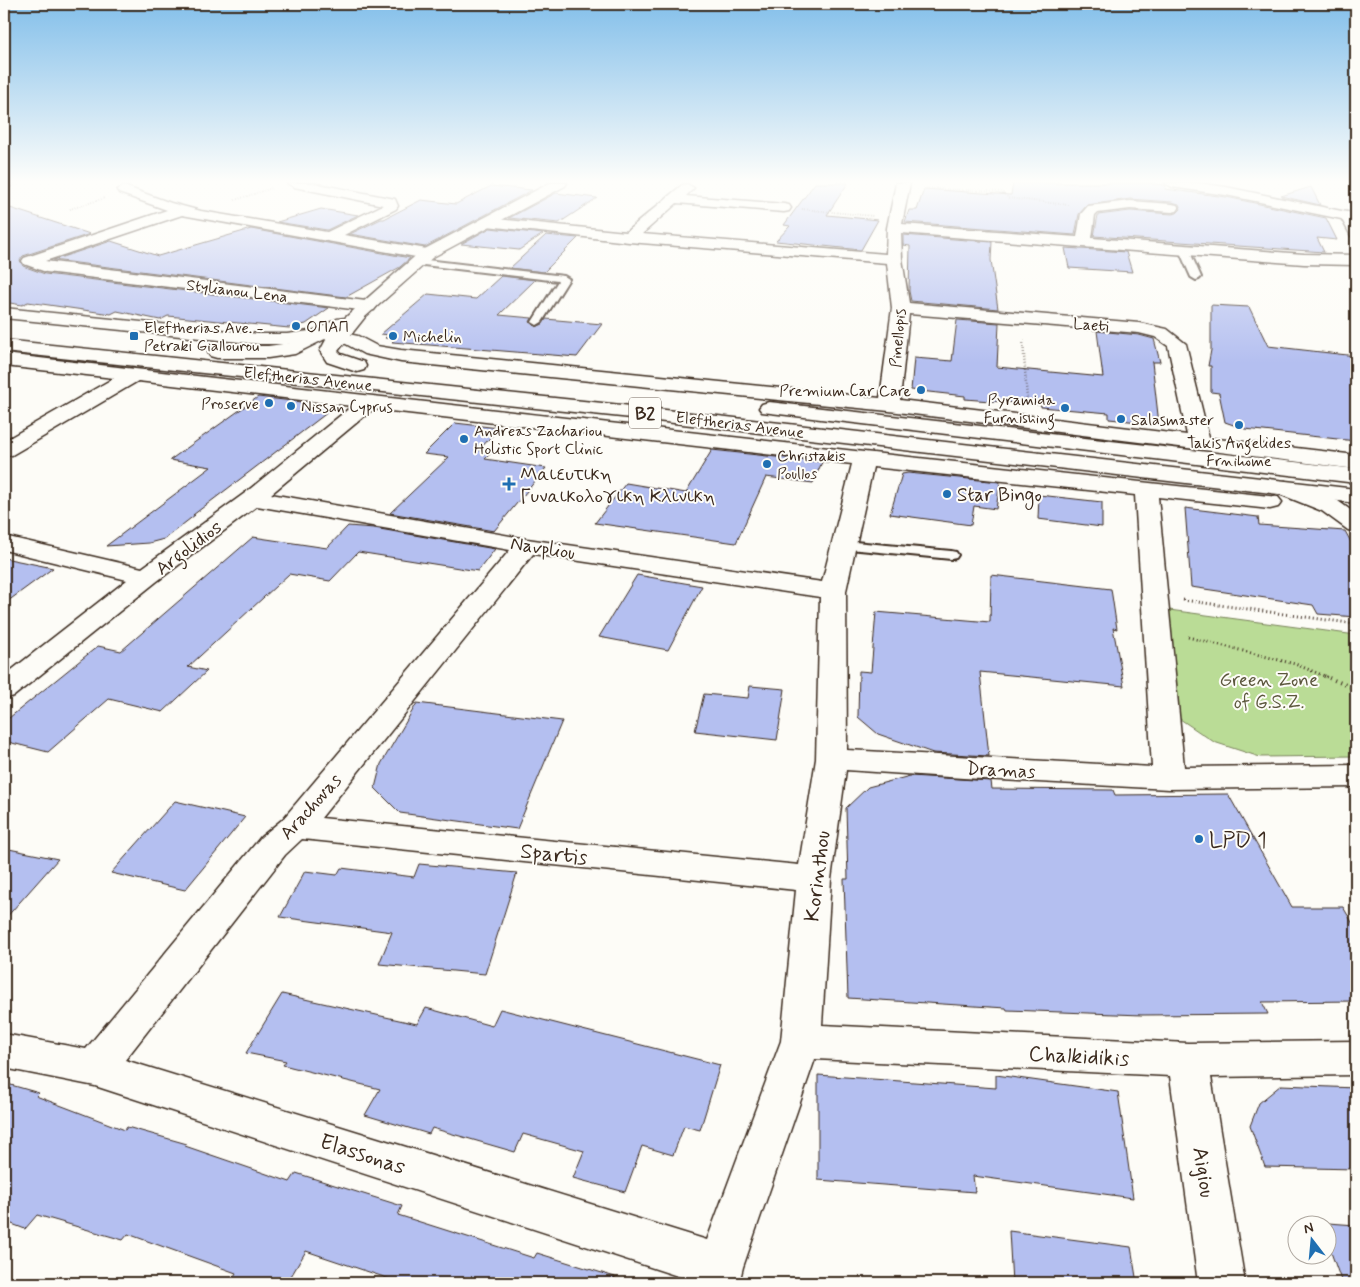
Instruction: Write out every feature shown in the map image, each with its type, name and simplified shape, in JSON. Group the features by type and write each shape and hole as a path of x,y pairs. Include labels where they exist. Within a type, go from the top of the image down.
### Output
{"main road":[{"name":"Stylianou Lena","path":"88,243 30,261 46,267 363,310"},
{"path":"356,243 422,258"},
{"path":"216,352 276,351 295,348 331,335 363,310 422,258 449,243"},
{"path":"702,243 894,259"},
{"name":"Pinellopis","path":"890,405 901,308 894,259 894,243"},
{"path":"1085,243 1314,260 1356,260"},
{"name":"Laeti","path":"901,308 1139,328 1161,333 1177,344 1199,442"},
{"path":"4,313 251,339 331,335 352,340 371,350 401,356 890,405 1356,462"},
{"name":"Eleftherias Avenue","path":"4,329 652,395 1085,443 1356,476"},
{"path":"331,335 331,354 334,358 356,366"},
{"name":"Eleftherias Avenue","path":"4,346 631,412 1278,495 1356,496"},
{"path":"4,360 1146,490 1278,495 1330,506 1356,525"},
{"path":"4,450 136,374"},
{"name":"Argolidios","path":"4,690 146,577 253,498 370,401"},
{"name":"Korinthou","path":"718,1275 801,1041 814,879 832,759 833,590 864,458"},
{"path":"1146,490 1170,778"},
{"name":"Navpliou","path":"253,498 527,546 833,590"},
{"path":"4,543 146,577"},
{"name":"Arachovas","path":"95,1068 272,846 295,826 527,546"},
{"name":"Dramas","path":"832,759 964,768 1170,778 1356,776"},
{"name":"Spartis","path":"295,826 814,879"},
{"name":"Chalkidikis","path":"801,1041 1188,1060 1356,1058"},
{"name":"Elassonas","path":"4,1051 95,1068 718,1275"},
{"name":"Aigiou","path":"1188,1060 1222,1283"}],"lane":[{"path":"1184,250 1196,277"},
{"path":"422,258 564,279 537,322"},
{"path":"844,545 951,555"}],"path":[{"path":"1021,318 1029,422"},
{"path":"1156,596 1356,624"},
{"path":"1158,630 1295,664 1356,689"}],"green space":[{"name":"Green Zone of G.S.Z.","path":"1169,610 1356,635 1356,756 1260,757 1214,742 1180,719 1166,689"}],"building":[{"path":"4,243 62,243 23,256 20,260 23,266 45,274 329,308 306,324 289,328 168,316 160,320 117,311 111,314 28,302 22,305 4,302"},
{"path":"105,243 117,243 158,256 203,243 328,243 410,258 400,267 346,297 53,260"},
{"path":"402,243 432,243 425,247"},
{"path":"463,243 529,243 519,250 461,244"},
{"path":"537,243 573,243 544,272 510,268"},
{"path":"795,243 865,243 861,250"},
{"path":"903,243 992,243 991,260 998,309 911,301 909,291 910,246 903,245"},
{"path":"1195,243 1320,243 1324,252"},
{"path":"1065,248 1126,252 1132,272 1069,268"},
{"path":"501,276 535,280 499,315 532,318 530,322 536,327 543,324 546,319 602,324 577,357 392,342 395,339 385,338 389,335 381,334 428,294 476,299"},
{"path":"1211,305 1249,307 1268,346 1356,356 1356,441 1245,429 1225,422 1219,393 1211,392 1211,366 1208,366 1211,350"},
{"path":"957,320 999,323 997,367 1103,377 1097,331 1139,335 1154,339 1160,362 1152,362 1159,424 1109,419 1109,413 965,399 965,396 911,390 914,358 952,361"},
{"path":"258,397 336,406 164,539 149,543 106,546 211,467 170,460"},
{"path":"455,423 499,428 479,450 492,452 485,459 546,468 494,531 390,513 449,457 424,454"},
{"path":"712,450 822,462 813,483 766,477 736,543 595,523 626,483 686,493"},
{"name":"Star Bingo","path":"902,474 1000,482 996,509 974,506 971,525 890,514"},
{"path":"1039,495 1102,502 1102,527 1038,519"},
{"path":"1185,508 1258,517 1259,525 1345,531 1356,551 1356,617 1318,614 1313,605 1191,587"},
{"path":"348,526 374,528 495,549 478,571 358,552 330,581 289,574 188,667 207,671 163,712 109,699 48,752 4,741 4,722 98,646 121,651 253,537 327,548"},
{"path":"4,558 53,568 4,604"},
{"path":"637,575 702,586 668,650 599,637"},
{"path":"991,575 1111,589 1117,629 1113,628 1124,686 980,672 989,756 933,753 878,734 858,717 859,671 871,672 876,612 990,622"},
{"path":"750,686 785,689 777,740 695,731 704,694 748,698"},
{"path":"417,703 562,721 517,829 400,813 375,788 381,764"},
{"path":"910,776 991,781 992,789 1113,790 1115,795 1228,794 1292,907 1343,907 1356,929 1356,1001 1262,1002 1268,1014 1142,1015 1007,1010 1006,1008 848,998 844,879 848,879 846,808 868,787"},
{"path":"175,801 245,817 185,890 111,873"},
{"path":"4,848 58,859 4,920"},
{"path":"419,864 517,873 485,974 379,964 392,932 280,917 305,871 337,875 341,868 414,877"},
{"path":"282,994 417,1024 426,1008 492,1026 500,1009 720,1065 700,1130 684,1126 673,1155 642,1146 625,1192 573,1178 584,1151 523,1134 515,1152 432,1128 429,1134 365,1115 380,1089 283,1065 286,1061 246,1053"},
{"path":"818,1075 996,1088 996,1075 1118,1092 1133,1198 973,1176 975,1192 818,1180"},
{"path":"4,1083 39,1093 36,1096 125,1130 127,1127 187,1144 185,1146 290,1182 296,1173 402,1206 398,1215 534,1258 537,1253 615,1277 614,1283 402,1283 306,1251 287,1283 230,1283 236,1273 128,1234 123,1240 37,1215 25,1229 4,1221"},
{"path":"1281,1085 1356,1088 1356,1169 1265,1167 1250,1126 1259,1103"},
{"path":"1338,1224 1356,1225 1356,1283 1342,1283 1335,1264 1338,1264"},
{"path":"1009,1231 1131,1247 1137,1283 1012,1283"}],"place":[{"name":"ΟΠΑΠ","path":"296,326"},
{"name":"Eleftherias Ave. - Petraki Giallourou","path":"134,336"},
{"name":"Michelin","path":"393,336"},
{"name":"Premium Car Care","path":"921,390"},
{"name":"Proserve","path":"269,403"},
{"name":"Nissan Cyprus","path":"291,406"},
{"name":"Pyramida Furnishing","path":"1065,408"},
{"name":"Salasmaster","path":"1121,419"},
{"name":"Takis Angelides Frnihome","path":"1239,425"},
{"name":"Andreas Zachariou Holistic Sport Clinic","path":"464,439"},
{"name":"Christakis Poullos","path":"767,464"},
{"name":"Μαιευτικη Γυναικολογικη Κλινικη","path":"509,484"},
{"name":"Star Bingo","path":"947,494"},
{"name":"LPD 1","path":"1199,839"}]}
